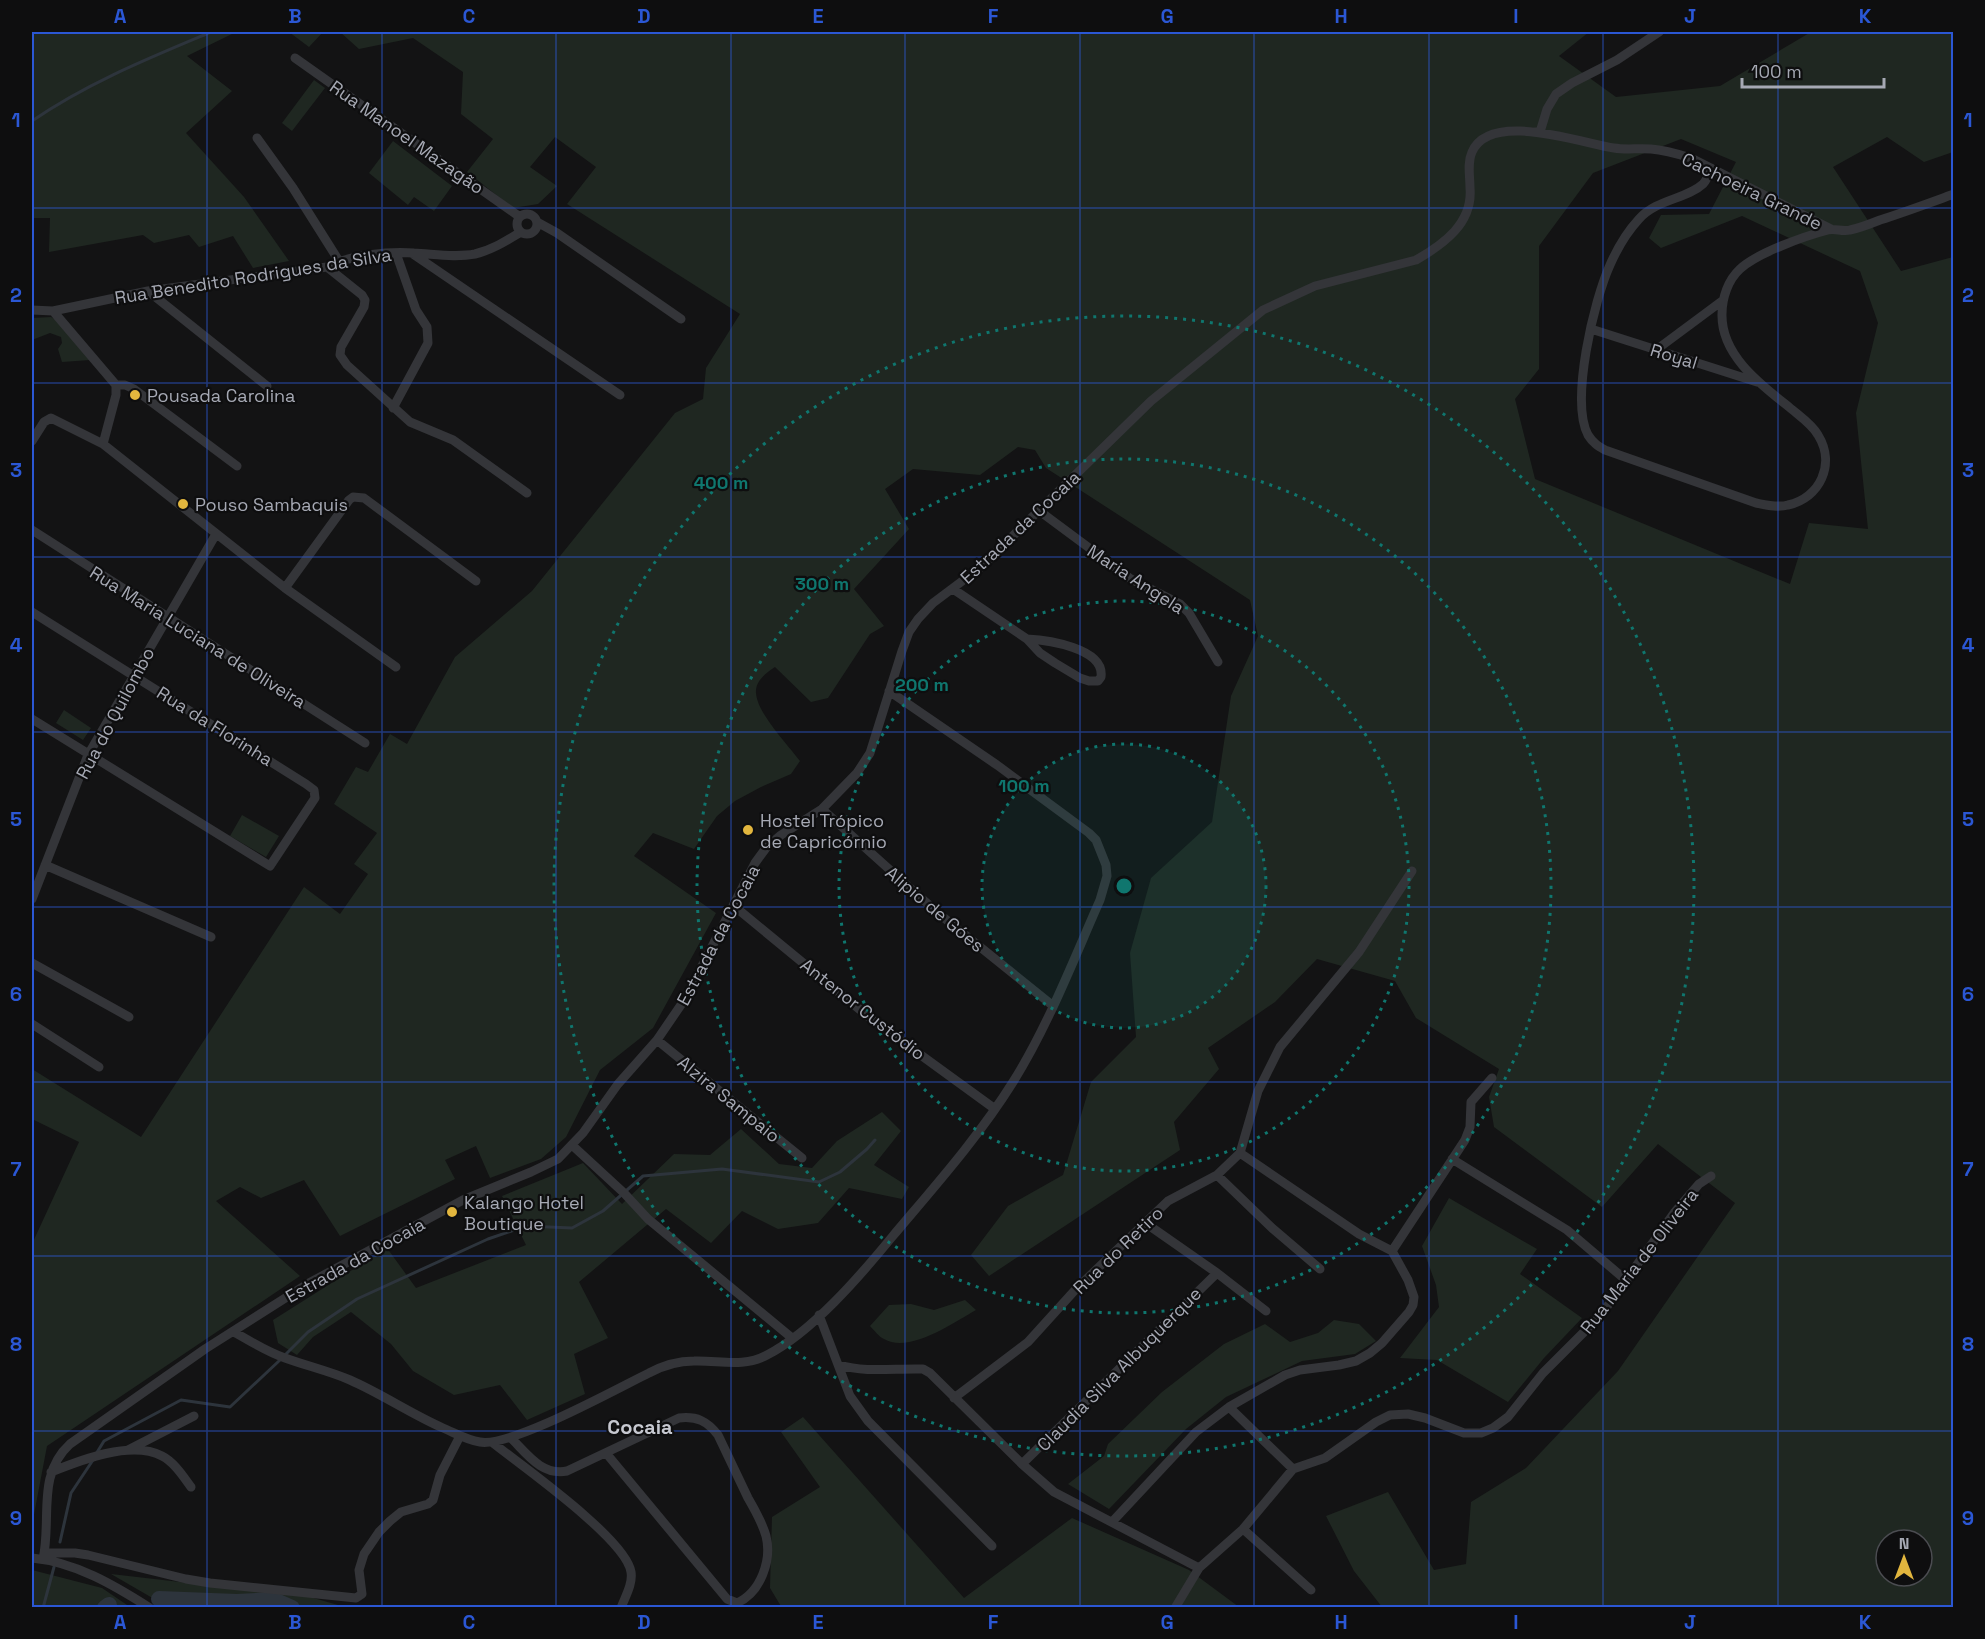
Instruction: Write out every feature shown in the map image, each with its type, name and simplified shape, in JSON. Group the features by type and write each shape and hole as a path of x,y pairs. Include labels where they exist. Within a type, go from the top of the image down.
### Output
{"street":[{"path":"1540,132 1547,109 1556,94 1572,82 1617,60 1659,32"},
{"name":"Rua Manoel Mazagão","path":"294,58 520,217"},
{"name":"Estrada da Cocaia","path":"44,1556 51,1472 56,1460 70,1444 205,1349 309,1283 463,1200 558,1159 573,1146 618,1084 657,1040 685,999 735,906 755,863 766,848 780,835 822,809 857,773 870,753 909,632 933,603 981,567 1151,401 1263,310 1315,286 1416,260 1453,234 1469,208 1471,195 1469,162 1478,142 1491,134 1516,131 1540,132 1566,137"},
{"name":"Cachoeira Grande","path":"1566,137 1596,145 1621,149 1650,149 1691,158 1831,229"},
{"path":"257,138 293,188 339,261"},
{"path":"1711,168 1703,184 1656,206 1640,218 1609,266 1594,313 1585,358 1582,400 1584,424 1594,444 1605,450 1756,503 1768,505 1786,506 1800,502 1815,490 1827,465 1826,453 1818,434 1800,416 1757,382 1730,349 1722,320 1722,302 1728,286 1740,269 1761,255 1831,229 1849,231 1953,194"},
{"path":"537,222 536,228 526,234 521,232 517,226 520,217 529,213 537,222 557,233 681,319"},
{"name":"Rua Benedito Rodrigues da Silva","path":"32,310 53,311 148,291 327,267 339,261 396,253 472,255 490,250 521,232"},
{"path":"393,408 429,338 427,327 413,302 396,253"},
{"path":"411,253 620,395"},
{"path":"327,267 363,295 365,300 364,307 341,347 342,360 410,422 453,440 527,493"},
{"path":"148,291 267,386"},
{"path":"1656,350 1722,302"},
{"path":"53,311 116,385 116,395 103,444"},
{"name":"Royal","path":"1591,329 1757,382"},
{"path":"116,385 125,385 134,389 237,466"},
{"path":"32,441 46,419 56,419 103,444 285,588 396,667"},
{"path":"285,588 353,497 364,498 476,581"},
{"name":"Maria Angela","path":"1038,510 1125,576 1180,603 1218,662"},
{"name":"Rua Maria Luciana de Oliveira","path":"32,530 365,743"},
{"name":"Rua do Quilombo","path":"32,899 35,879 45,865 88,755 216,534"},
{"path":"953,589 1027,639 1040,653 1080,678 1098,681 1101,677 1100,666 1088,655 1045,640 1027,639"},
{"name":"Rua da Florinha","path":"32,612 306,784 314,790 315,798 270,866 88,755"},
{"path":"234,1332 283,1357 352,1381 460,1436 493,1443 511,1438 656,1370 693,1361 734,1363 768,1355 819,1315 881,1251 952,1166 995,1109 1014,1080 1052,1005 1105,886 1107,876 1106,865 1096,840 1089,832 889,691"},
{"path":"32,719 88,755"},
{"name":"Alipio de Góes","path":"822,809 938,913 1052,1005"},
{"path":"45,865 211,937"},
{"path":"1112,1522 1196,1432 1229,1407 1285,1375 1300,1370 1356,1361 1382,1343 1413,1305 1413,1292 1392,1251 1359,1234 1240,1153 1258,1091 1280,1047 1359,952 1412,871"},
{"name":"Antenor Custódio","path":"735,906 870,1018 995,1109"},
{"path":"32,963 129,1017"},
{"path":"32,1024 99,1066"},
{"name":"Alzira Sampaio","path":"657,1040 802,1158"},
{"path":"1392,1251 1469,1134 1471,1102 1492,1078"},
{"path":"573,1146 624,1193 648,1219 792,1338"},
{"name":"Rua do Retiro","path":"954,1398 1028,1342 1076,1289 1168,1201 1217,1175 1240,1153"},
{"path":"1452,1159 1567,1230 1627,1281"},
{"path":"1217,1175 1272,1228 1320,1269"},
{"name":"Rua Maria de Oliveira","path":"1175,1608 1199,1568 1243,1529 1293,1470 1325,1458 1376,1422 1390,1414 1408,1414 1464,1433 1481,1433 1493,1428 1508,1417 1543,1373 1601,1316 1674,1213 1700,1184 1711,1176"},
{"path":"1144,1222 1266,1311"},
{"name":"Claudia Silva Albuquerque","path":"1022,1464 1216,1273"},
{"path":"819,1315 850,1396 868,1421 992,1546"},
{"path":"839,1365 872,1371 922,1370 930,1373 1022,1464 1054,1492 1199,1568"},
{"path":"1229,1407 1293,1470"},
{"path":"125,1451 195,1416"},
{"path":"511,1438 539,1465 548,1471 558,1473 567,1471 679,1418 690,1417 709,1424 718,1435 766,1536 765,1570 759,1583 748,1596 737,1603 727,1599 606,1453"},
{"path":"32,1558 75,1552 210,1583 356,1598 362,1594 359,1570 364,1554 379,1532 401,1512 428,1504 433,1500 440,1475 460,1436"},
{"path":"493,1443 595,1524 619,1549 628,1562 632,1576 621,1608"},
{"path":"51,1472 95,1456 125,1451 154,1452 164,1456 172,1463 191,1487"},
{"path":"1243,1529 1311,1590"},
{"path":"44,1556 111,1583 150,1608"}],"shaded area":[{"path":"32,32 236,32 187,56 232,91 186,133 244,197 289,261 253,268 233,236 199,247 189,235 154,243 143,235 49,252 50,218 32,218"},
{"path":"289,32 323,32 309,47"},
{"path":"340,32 1589,32 1559,56 1616,97 1720,86 1811,32 1953,32 1953,152 1924,162 1887,137 1833,167 1901,271 1953,257 1953,1607 1382,1607 1354,1571 1326,1516 1388,1492 1434,1570 1466,1564 1471,1502 1526,1468 1618,1371 1735,1203 1658,1144 1602,1207 1494,1127 1489,1097 1499,1069 1416,1018 1395,981 1317,959 1275,1002 1208,1048 1219,1069 1174,1122 1180,1150 989,1276 971,1255 1008,1206 1063,1175 1091,1082 1136,1037 1130,953 1151,878 1212,822 1231,696 1258,636 1250,600 1046,468 1035,450 1018,447 980,475 913,469 885,489 909,529 854,589 884,626 870,634 828,698 811,702 775,667 757,685 756,693 762,710 800,761 791,774 735,801 717,816 694,849 653,833 634,856 716,913 653,1028 600,1070 566,1137 541,1159 490,1178 476,1146 445,1160 455,1179 340,1236 304,1180 261,1198 240,1187 216,1201 300,1276 47,1446 32,1525 32,1244 79,1142 32,1119 32,1069 141,1137 304,887 340,914 368,874 354,864 377,833 334,804 356,767 368,772 390,734 407,744 455,657 532,591 675,413 703,399 706,368 740,314 567,204 596,167 555,137 530,167 557,186 538,204 513,208 467,172 493,139 461,114 463,72 413,38 359,49","holes":["1681,139 1736,162 1709,214 1661,215 1649,238 1661,248 1742,216 1860,271 1878,323 1856,413 1868,529 1809,523 1790,584 1535,479 1515,399 1539,369 1539,246 1593,173"]},
{"path":"314,80 325,88 292,131 282,123"},
{"path":"393,141 452,186 434,211 414,197 408,205 369,173"},
{"path":"51,317 61,323 90,360 62,362 58,349 62,343 61,337 50,333 32,340 32,318"},
{"path":"64,710 91,728 83,740 56,723"},
{"path":"242,815 279,836 266,857 230,836"},
{"path":"882,1112 901,1131 874,1165 909,1187 902,1199 849,1188 818,1223 778,1229 742,1211 711,1243 666,1209 579,1282 608,1338 574,1354 585,1394 527,1420 500,1385 454,1395 413,1371 391,1344 351,1312 313,1337 297,1355 278,1343 273,1320 387,1248 416,1288 526,1245 502,1196 583,1163 622,1204 674,1154 710,1155 741,1129 779,1164 812,1168 837,1141"},
{"path":"1449,1198 1537,1249 1520,1274 1582,1318 1544,1358 1508,1402 1437,1360 1400,1358 1439,1307 1436,1285 1422,1246"},
{"path":"965,1300 976,1310 918,1340 894,1343 882,1338 870,1326 889,1305 911,1304 934,1310"},
{"path":"1334,1320 1359,1324 1376,1341 1355,1354 1302,1361 1226,1397 1186,1429 1109,1509 1068,1484 1104,1456 1108,1444 1162,1392 1224,1344 1265,1324 1290,1342 1318,1333"},
{"path":"803,1417 964,1598 1072,1518 1189,1570 1239,1607 782,1608 770,1588 772,1517 820,1487 781,1432"},
{"path":"32,1570 102,1588 130,1607 32,1607"},
{"path":"111,1574 310,1597 345,1607 168,1607"}],"waterway":[{"path":"32,121 96,83 211,32"},
{"path":"285,1355 308,1332 357,1299 488,1239 526,1226 572,1228 603,1211 643,1176 722,1169 819,1182 840,1172 875,1140"},
{"path":"96,1454 104,1441 181,1400 230,1407 280,1360"},
{"path":"60,1542 71,1493 93,1460"},
{"path":"43,1608 54,1567"},
{"path":"159,1599 237,1602 274,1600 292,1608"},
{"path":"105,1608 109,1605"}],"place":[{"name":"Pousada Carolina","path":"135,395"},
{"name":"Pouso Sambaquis","path":"183,504"},
{"name":"Hostel Trópico de Capricórnio","path":"748,830"},
{"name":"Kalango Hotel Boutique","path":"452,1212"}],"district":[{"name":"Cocaia","path":"640,1427"}]}
